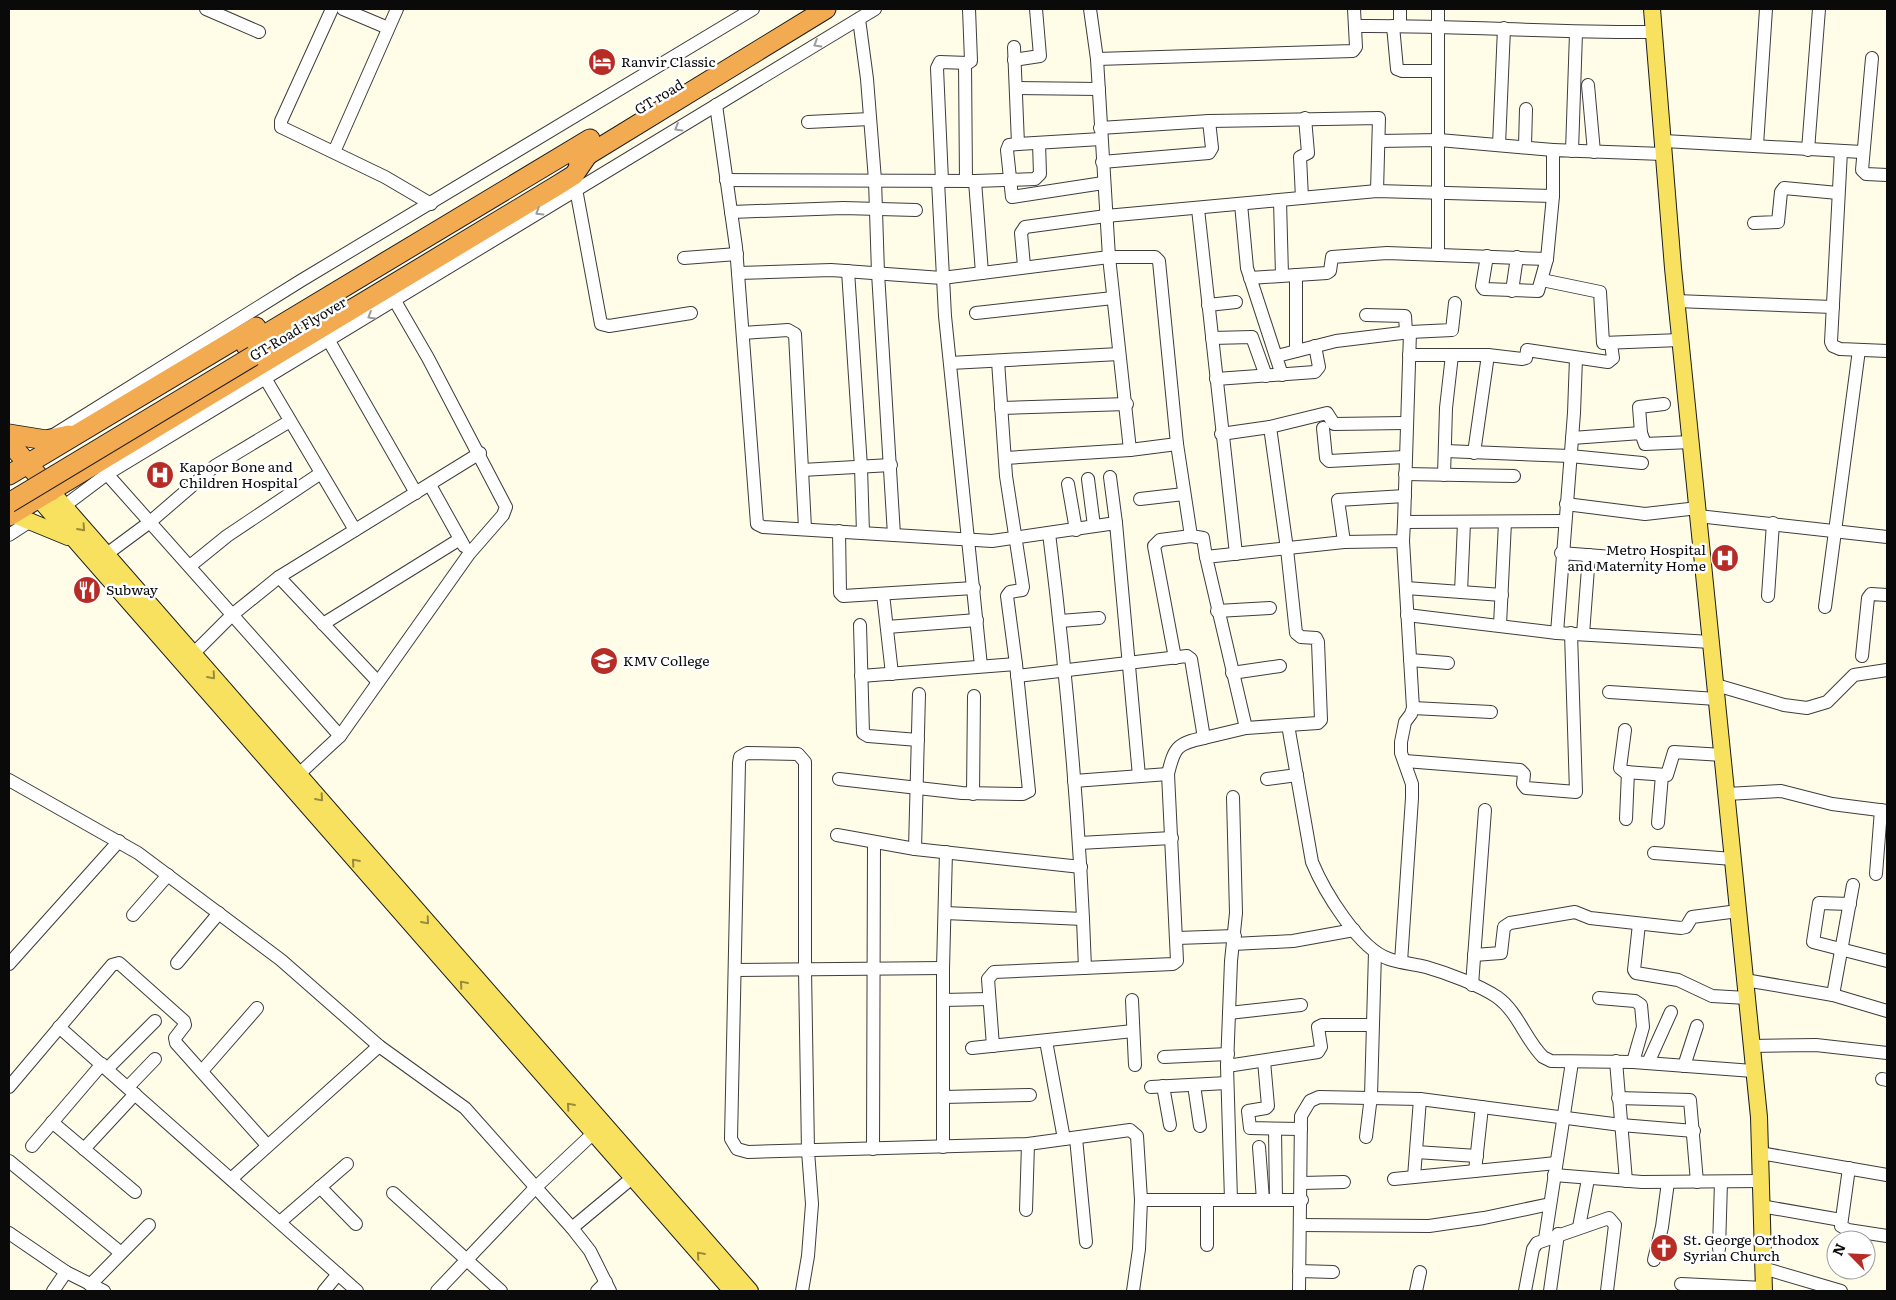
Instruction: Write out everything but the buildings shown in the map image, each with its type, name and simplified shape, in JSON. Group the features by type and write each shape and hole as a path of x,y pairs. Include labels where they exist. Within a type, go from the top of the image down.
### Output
{"highway":[{"name":"GT road","path":"564,155 806,9"},
{"name":"GT road","path":"587,156 826,9"},
{"path":"15,469 82,432 496,182 549,152 564,155"},
{"name":"GT Road Flyover","path":"10,511 250,351 564,155"},
{"name":"GT Road Flyover","path":"9,490 587,156"},
{"path":"10,511 44,494 558,185 574,175 587,156"},
{"path":"9,434 46,440 82,432"},
{"path":"9,442 15,469 44,494"}],"main road":[{"path":"1652,9 1676,301 1759,1117 1764,1290"},
{"path":"44,494 63,507 100,559 689,1232 732,1291"},
{"path":"44,494 74,540"},
{"path":"10,511 74,540 100,559"},
{"path":"173,643 193,654 231,710 299,774 517,1036"},
{"path":"598,1128 632,1178 750,1291"}],"street":[{"path":"206,9 259,32"},
{"path":"317,9 330,11 280,124 286,131 385,177 431,204"},
{"path":"343,9 388,28"},
{"path":"334,152 397,9"},
{"path":"46,440 302,280 753,9"},
{"path":"63,507 107,474 875,9"},
{"path":"970,9 970,62 940,62 937,68 942,278 981,666"},
{"path":"1018,144 1014,54 1040,56 1036,9"},
{"path":"1090,9 1097,59 1103,183 1109,257 1119,354 1127,404 1130,450"},
{"path":"1097,59 1353,51 1356,47 1354,9"},
{"path":"1400,9 1396,26 1396,68 1402,71 1438,71"},
{"path":"1438,9 1438,255"},
{"path":"1757,145 1766,9"},
{"path":"1808,150 1819,9"},
{"path":"859,19 875,180 878,274 894,535"},
{"path":"1355,26 1504,28 1576,33 1654,32"},
{"path":"1499,145 1504,28"},
{"path":"1572,151 1576,33"},
{"path":"1872,58 1862,152 1864,173 1887,175"},
{"path":"965,63 970,181 982,273"},
{"path":"1588,85 1594,152"},
{"path":"1016,88 1099,89"},
{"path":"716,105 737,254 756,521 763,527 805,528 967,540 1015,538 1116,523"},
{"path":"1525,146 1526,109"},
{"path":"1302,198 1300,157 1308,152 1305,118"},
{"path":"1103,183 1015,197 1011,196 1007,148 1018,144 1209,121 1379,118 1377,192"},
{"path":"808,122 870,119"},
{"path":"1102,162 1209,153 1212,148 1209,121"},
{"path":"1379,141 1439,140 1594,152 1757,145 1808,150 1862,152"},
{"path":"726,180 1009,181 1038,178 1039,142"},
{"path":"1487,256 1483,288 1538,291 1547,259 1553,196 1553,150"},
{"path":"1841,150 1833,307 1833,346 1840,349 1887,352"},
{"path":"1754,223 1778,222 1781,192 1784,188 1838,193"},
{"path":"576,189 601,324 609,326 690,313"},
{"path":"1024,266 1022,229 1106,216 1377,192 1553,196"},
{"path":"1280,200 1282,276"},
{"path":"1241,204 1245,259 1282,375"},
{"path":"1198,209 1221,434 1236,554"},
{"path":"731,212 916,210"},
{"path":"1250,278 1329,272 1330,260 1334,256 1387,253 1547,259"},
{"path":"684,258 737,254"},
{"path":"738,273 809,270 942,278 1024,266 1109,257 1155,257 1159,261 1177,444 1191,536"},
{"path":"1512,290 1517,257"},
{"path":"848,271 861,466 862,533"},
{"path":"1296,275 1296,351"},
{"path":"1542,280 1600,292 1602,342 1611,344 1680,340"},
{"path":"976,313 1113,298"},
{"path":"299,774 340,736 469,554 503,515 506,507 480,453 395,301"},
{"path":"1676,301 1833,307"},
{"path":"1208,305 1236,302"},
{"path":"1277,356 1336,341 1408,332 1452,330 1455,303"},
{"path":"1366,315 1405,316 1408,332 1409,355 1405,423 1403,541 1413,708 1412,714 1405,722 1401,742 1412,784 1401,962"},
{"path":"743,333 794,331 805,528"},
{"path":"1212,338 1252,337 1266,376"},
{"path":"329,341 416,493"},
{"path":"1409,355 1488,355 1524,359 1527,350 1531,349 1576,358 1610,361 1613,358 1611,344"},
{"path":"1216,379 1282,375 1318,370 1315,346"},
{"path":"1825,607 1859,350"},
{"path":"950,362 1119,354"},
{"path":"1444,475 1444,451 1452,355"},
{"path":"1474,453 1488,355"},
{"path":"1556,633 1572,438 1576,358"},
{"path":"839,779 973,794 1023,794 1028,791 1017,670 1007,596 1010,592 1023,589 1005,458 998,361"},
{"path":"265,378 355,530"},
{"path":"1001,408 1127,404"},
{"path":"1664,404 1639,406 1641,433 1645,444 1691,442"},
{"path":"1221,434 1270,427 1327,413 1334,424 1405,423"},
{"path":"100,559 150,522 215,466 290,421"},
{"path":"993,1046 988,979 994,972 1173,964 1177,958 1168,774 1178,746 1186,741 1246,728 1318,723 1321,718 1318,642 1316,638 1301,637 1296,633 1287,548 1270,427"},
{"path":"1323,428 1326,458 1329,461 1405,458"},
{"path":"1572,438 1641,433"},
{"path":"1005,458 1130,450 1177,444"},
{"path":"1444,451 1570,456 1642,463"},
{"path":"193,654 232,615 279,577 480,453"},
{"path":"802,470 891,465"},
{"path":"190,566 227,536 320,473"},
{"path":"107,474 340,736"},
{"path":"1405,474 1514,476"},
{"path":"1110,477 1116,523 1139,776"},
{"path":"1088,479 1094,526"},
{"path":"1068,484 1076,530"},
{"path":"430,485 469,554"},
{"path":"1140,499 1184,494"},
{"path":"1344,542 1338,500 1405,496"},
{"path":"1566,504 1645,514 1698,512 1887,537"},
{"path":"9,535 32,520"},
{"path":"1404,522 1564,522"},
{"path":"1500,625 1505,522"},
{"path":"1461,592 1464,523"},
{"path":"1768,596 1773,523"},
{"path":"839,531 841,594 847,596 974,588"},
{"path":"1049,533 1066,671 1081,867 1085,968"},
{"path":"1175,658 1154,546 1160,540 1191,536 1203,538 1217,611 1246,728"},
{"path":"323,624 460,539"},
{"path":"1206,557 1344,542 1403,541"},
{"path":"1562,552 1638,558"},
{"path":"1405,761 1520,770 1524,774 1526,788 1576,792 1577,633 1590,555"},
{"path":"279,577 378,682"},
{"path":"1406,588 1502,595"},
{"path":"883,594 892,674"},
{"path":"1862,656 1868,598 1872,594 1887,596"},
{"path":"1217,611 1270,608"},
{"path":"1407,615 1556,633 1711,642"},
{"path":"1060,621 1099,618"},
{"path":"887,627 977,620"},
{"path":"860,625 863,733 868,736 918,740"},
{"path":"861,676 981,666 1017,670 1066,671 1187,656 1191,659 1204,738"},
{"path":"1410,660 1448,663"},
{"path":"1232,673 1280,666"},
{"path":"1608,692 1717,692 1807,708 1827,702 1854,675 1887,670"},
{"path":"916,849 919,694"},
{"path":"973,794 974,696"},
{"path":"1413,708 1491,712"},
{"path":"1288,725 1312,862 1321,883 1354,930 1375,952 1401,962 1437,971 1490,993 1508,1006 1543,1057 1551,1061 1616,1061 1753,1071"},
{"path":"1625,730 1620,768 1622,771 1662,775 1668,773 1674,752 1723,755"},
{"path":"802,1291 811,1221 808,1151 805,970 805,762 803,757 798,754 747,753 740,757 731,1140 733,1146 748,1152 808,1151 1028,1144 1127,1130 1134,1131 1137,1136 1141,1200 1140,1249 1133,1291"},
{"path":"1626,820 1628,772"},
{"path":"1074,781 1168,774"},
{"path":"1267,779 1297,775"},
{"path":"1658,823 1662,775"},
{"path":"9,780 119,841 168,875 281,960 379,1046 465,1108 572,1228 590,1251 604,1288"},
{"path":"1727,794 1781,791 1832,804 1884,810 1876,874"},
{"path":"1231,1200 1227,1060 1237,895 1233,797"},
{"path":"1472,985 1485,810"},
{"path":"837,835 916,849 1081,867"},
{"path":"1079,843 1172,838"},
{"path":"9,964 119,841"},
{"path":"873,1149 874,843"},
{"path":"943,1147 943,968 946,852"},
{"path":"1654,852 1733,859"},
{"path":"133,915 168,875"},
{"path":"1833,996 1853,885"},
{"path":"1850,904 1822,901 1818,904 1813,942 1842,950 1887,957"},
{"path":"1474,955 1501,953 1504,927 1510,923 1571,912 1590,918 1681,928 1686,927 1692,917 1738,911"},
{"path":"177,963 219,913"},
{"path":"944,914 1083,919"},
{"path":"1639,924 1634,970 1636,973 1678,980 1712,996 1747,998"},
{"path":"1177,938 1293,940 1354,930"},
{"path":"1366,1137 1371,1096 1371,1025 1375,952"},
{"path":"9,1087 112,965 119,963 184,1021 185,1025 175,1040 267,1145"},
{"path":"735,970 943,968"},
{"path":"1745,980 1833,996 1887,1011"},
{"path":"1599,998 1635,1001 1640,1005 1643,1028 1633,1062"},
{"path":"943,1000 989,999"},
{"path":"1132,1000 1135,1065"},
{"path":"1229,1012 1301,1005"},
{"path":"202,1071 257,1008"},
{"path":"1648,1063 1671,1012"},
{"path":"32,1146 104,1066 155,1021"},
{"path":"1164,1057 1264,1061 1318,1052 1321,1047 1320,1025 1371,1025"},
{"path":"59,1026 358,1291"},
{"path":"1684,1066 1697,1026"},
{"path":"972,1048 1133,1031"},
{"path":"1046,1041 1070,1139 1086,1242"},
{"path":"1751,1046 1816,1045 1887,1053"},
{"path":"232,1179 267,1145 379,1046"},
{"path":"84,1148 155,1059"},
{"path":"1264,1061 1268,1106 1248,1111 1250,1128 1301,1129"},
{"path":"1616,1061 1626,1181"},
{"path":"1544,1239 1572,1062"},
{"path":"1170,1126 1157,1086 1227,1084"},
{"path":"1194,1085 1200,1126"},
{"path":"943,1097 1030,1095"},
{"path":"1299,1291 1302,1225 1301,1116 1310,1101 1327,1096 1420,1099 1564,1116 1621,1125 1694,1131"},
{"path":"1618,1098 1690,1100 1697,1182"},
{"path":"1414,1177 1420,1099"},
{"path":"1475,1171 1482,1106"},
{"path":"52,1122 135,1192"},
{"path":"437,1291 535,1188 598,1128"},
{"path":"1275,1129 1276,1200"},
{"path":"1026,1210 1028,1144"},
{"path":"1259,1147 1263,1200"},
{"path":"1416,1152 1477,1156"},
{"path":"1760,1153 1887,1175"},
{"path":"9,1161 121,1253"},
{"path":"280,1222 347,1164"},
{"path":"1849,1168 1841,1226 1845,1230 1887,1236"},
{"path":"1394,1179 1475,1171 1555,1169 1588,1179 1668,1182 1761,1181"},
{"path":"572,1228 632,1178"},
{"path":"1579,1227 1588,1179"},
{"path":"1302,1182 1344,1182"},
{"path":"1654,1260 1662,1227 1668,1182"},
{"path":"1719,1249 1721,1182"},
{"path":"320,1187 356,1224"},
{"path":"392,1193 501,1291"},
{"path":"1141,1200 1302,1200"},
{"path":"1207,1200 1207,1245"},
{"path":"1302,1225 1429,1226 1484,1218 1550,1204"},
{"path":"1761,1206 1841,1220"},
{"path":"1525,1291 1533,1249 1537,1243 1558,1234 1609,1218 1614,1222 1607,1291"},
{"path":"90,1286 149,1225"},
{"path":"9,1233 66,1272 90,1286 104,1291"},
{"path":"1550,1291 1558,1234"},
{"path":"1763,1268 1834,1290"},
{"path":"1300,1271 1333,1272"},
{"path":"53,1291 66,1272"},
{"path":"1416,1291 1420,1272"},
{"path":"324,1291 338,1274"},
{"path":"1681,1284 1764,1290"}],"place":[{"name":"Ranvir Classic","path":"602,62"},
{"name":"Kapoor Bone and Children Hospital","path":"160,475"},
{"name":"Metro Hospital and Maternity Home","path":"1725,558"},
{"name":"Subway","path":"87,590"},
{"name":"KMV College","path":"604,661"},
{"name":"St. George Orthodox Syrian Church","path":"1664,1248"}]}
